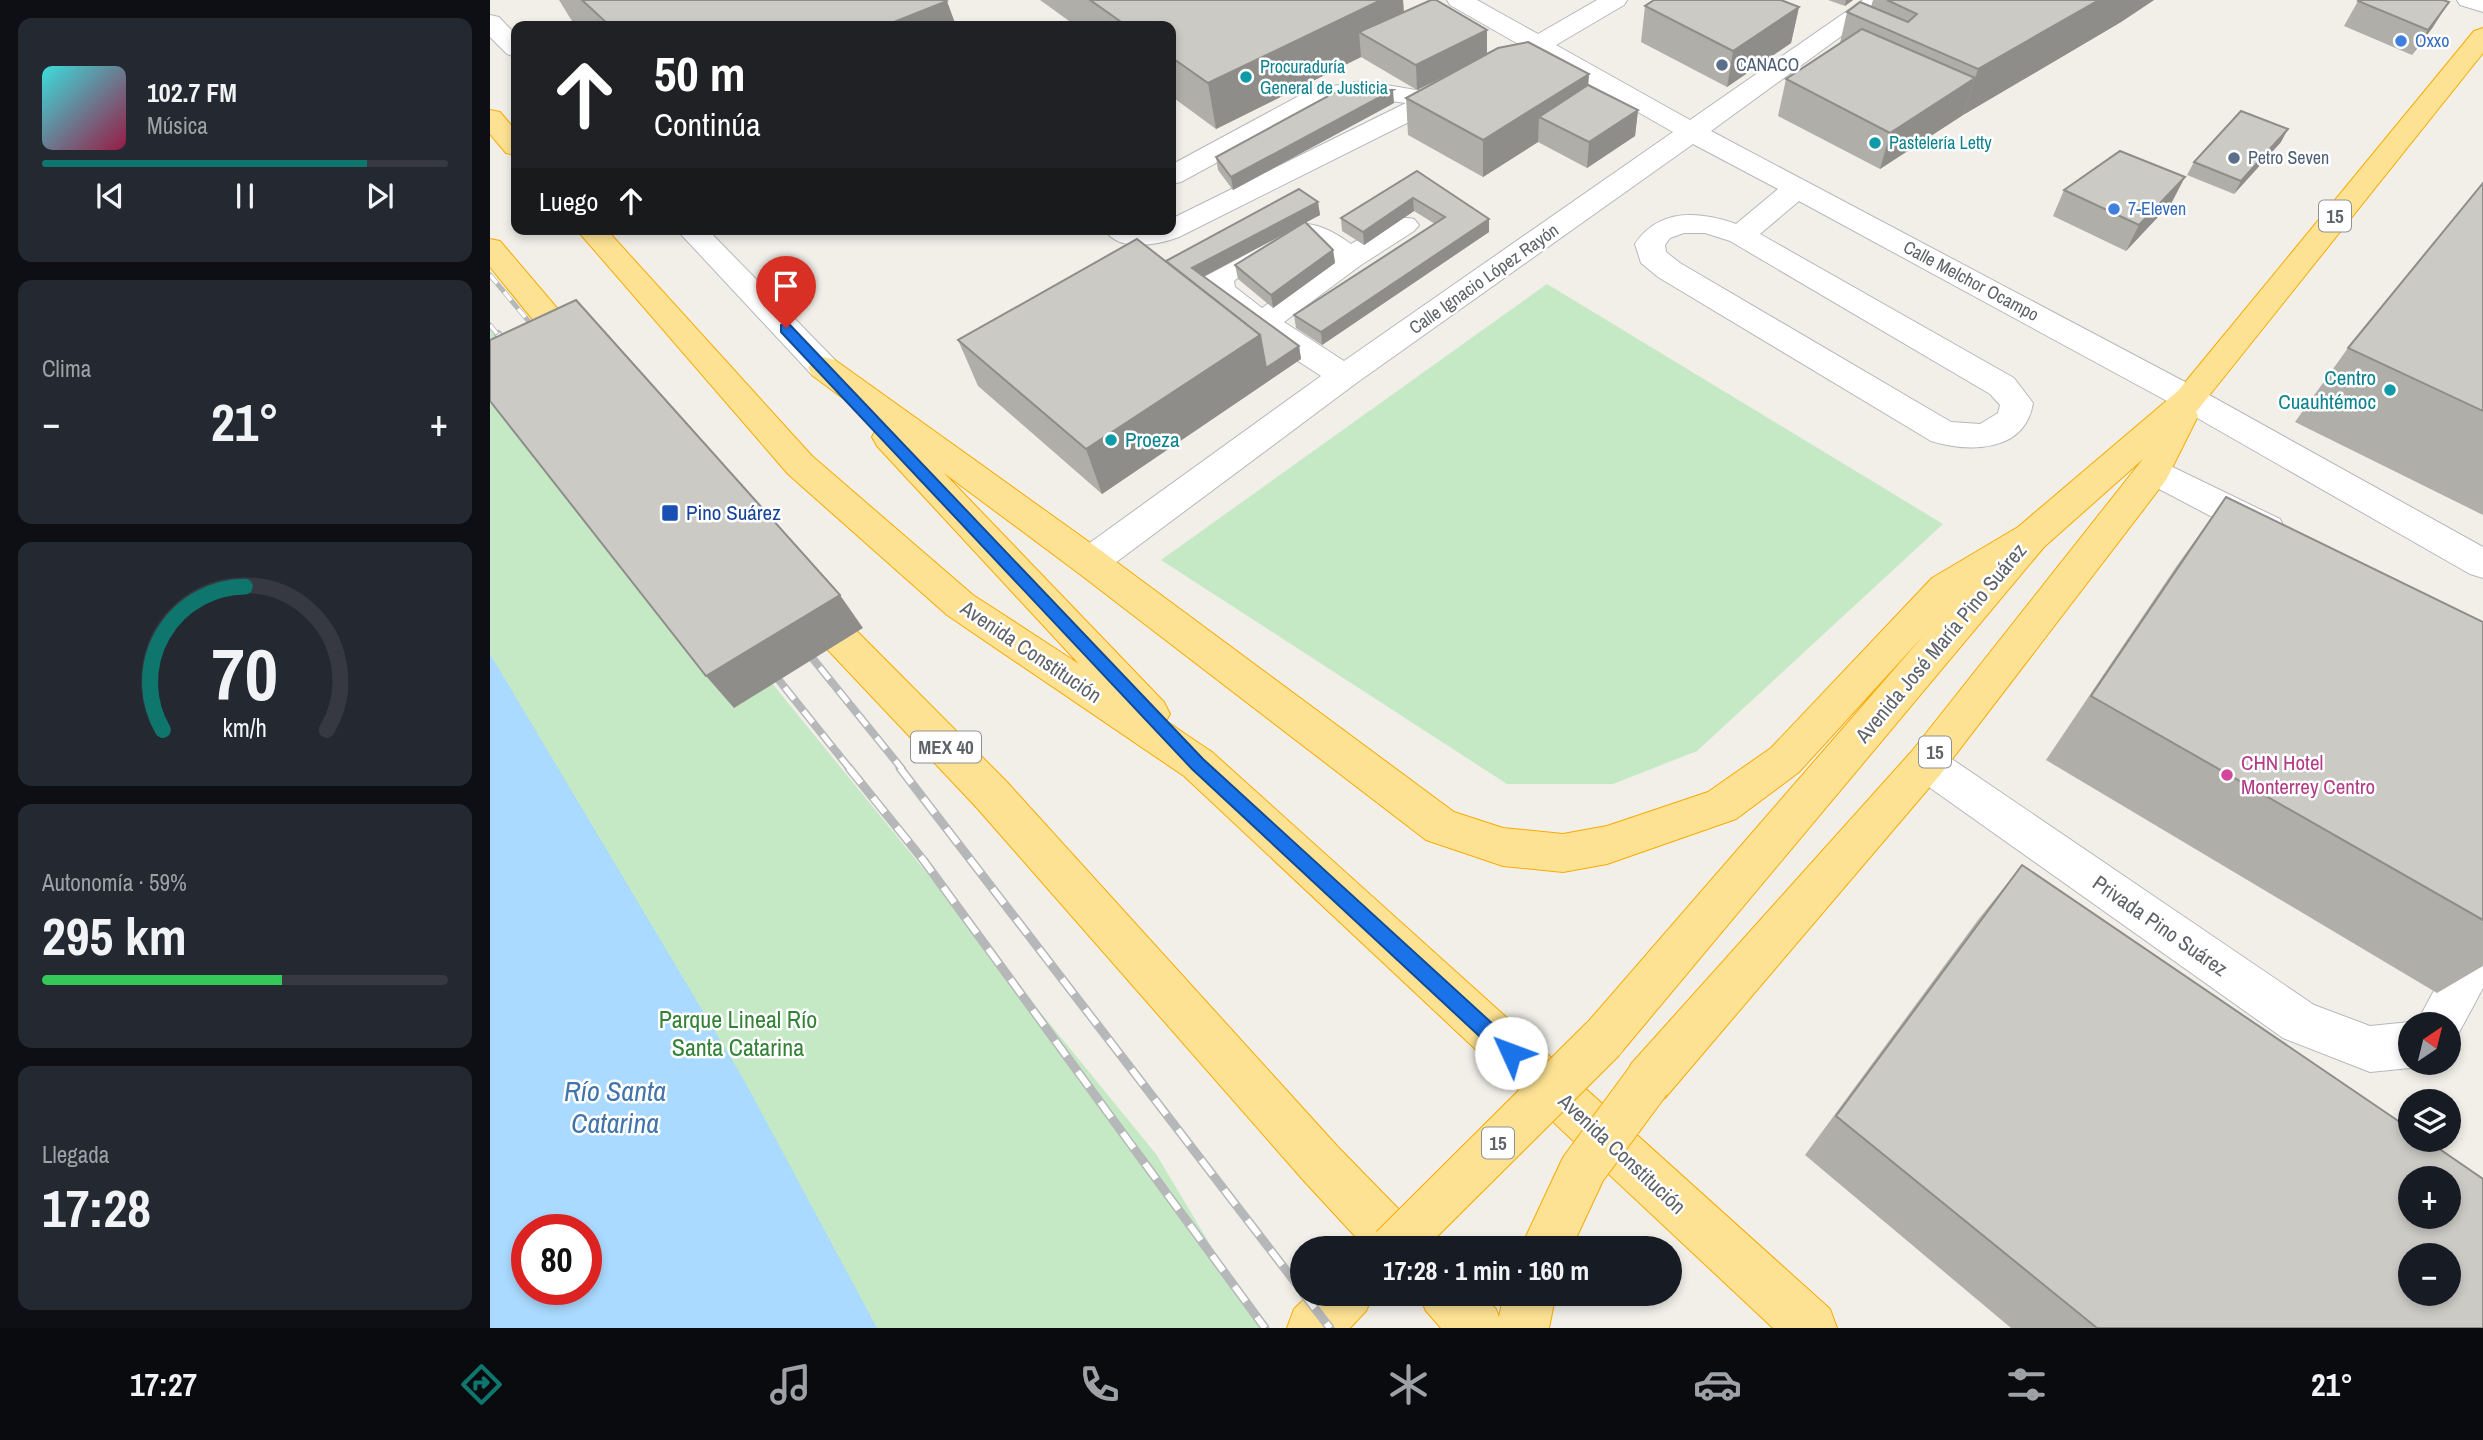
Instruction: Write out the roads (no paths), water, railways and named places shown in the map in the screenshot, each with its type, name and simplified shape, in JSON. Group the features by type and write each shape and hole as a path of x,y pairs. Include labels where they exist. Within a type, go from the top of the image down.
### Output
{"highway":[{"name":"Avenida José María Pino Suárez","path":"1405,1236 1603,1039 2031,537 2190,399 2483,36"},
{"path":"490,118 511,141"},
{"name":"Avenida Constitución","path":"595,235 800,465 960,606 1198,764 1811,1328"},
{"path":"490,248 605,386"},
{"path":"824,368 1198,764"},
{"path":"824,368 1090,562 1441,827 1503,847 1563,853 1606,845 1721,806 1785,760 1945,588 2031,537"},
{"name":"15","path":"1552,1236 1583,1169 1648,1082 1926,763 2154,471 2190,399"},
{"name":"MEX 40","path":"782,579 992,795 1321,1164 1390,1236"},
{"path":"1313,1328 1335,1306"},
{"path":"1457,1306 1478,1328"},
{"path":"1523,1328 1527,1306"}],"street":[{"name":"Calle Melchor Ocampo","path":"1460,0 1694,133 2190,399 2483,564"},
{"path":"1176,228 1491,70 1615,0"},
{"name":"Calle Ignacio López Rayón","path":"1090,562 1344,376 1694,133 1879,0"},
{"path":"2469,0 2483,5"},
{"path":"490,22 511,44"},
{"path":"1176,173 1319,96 1340,89 1369,89 1431,101"},
{"path":"1740,235 1797,188"},
{"path":"1681,224 1708,224 1740,235 2002,386 2017,402 2014,419 1994,434 1969,438 1943,433 1670,270 1652,256 1650,244 1660,232 1681,224"},
{"path":"1262,323 1350,258 1404,225"},
{"path":"1344,376 1262,323 1217,287 1220,276 1287,236 1300,232 1314,235 1350,258"},
{"path":"696,235 824,368"},
{"path":"1136,235 1158,235"},
{"path":"2154,471 2291,541"},
{"name":"Privada Pino Suárez","path":"1926,763 2299,1022 2370,1049 2398,1046"},
{"path":"2446,1012 2483,944"}],"water":[{"name":"Río Santa Catarina","path":"490,654 744,1080 877,1328 490,1328"}],"railway":[{"path":"490,275 541,336"},
{"path":"490,325 499,336"},
{"path":"498,334 512,352"},
{"path":"801,644 902,769"},
{"path":"766,664 850,769"},
{"path":"849,768 924,861 1265,1328"},
{"path":"900,768 1290,1275"},
{"path":"1313,1306 1330,1328"}],"place":[{"name":"Oxxo","path":"2401,41"},
{"name":"CANACO","path":"1722,65"},
{"name":"Procuraduría General de Justicia","path":"1246,77"},
{"name":"Pastelería Letty","path":"1875,143"},
{"name":"Petro Seven","path":"2234,158"},
{"name":"7-Eleven","path":"2114,209"},
{"name":"Centro Cuauhtémoc","path":"2390,390"},
{"name":"Proeza","path":"1111,440"},
{"name":"Pino Suárez","path":"670,513"},
{"name":"CHN Hotel Monterrey Centro","path":"2227,775"}],"park label":[{"name":"Parque Lineal Río Santa Catarina","path":"738,1034"}]}
